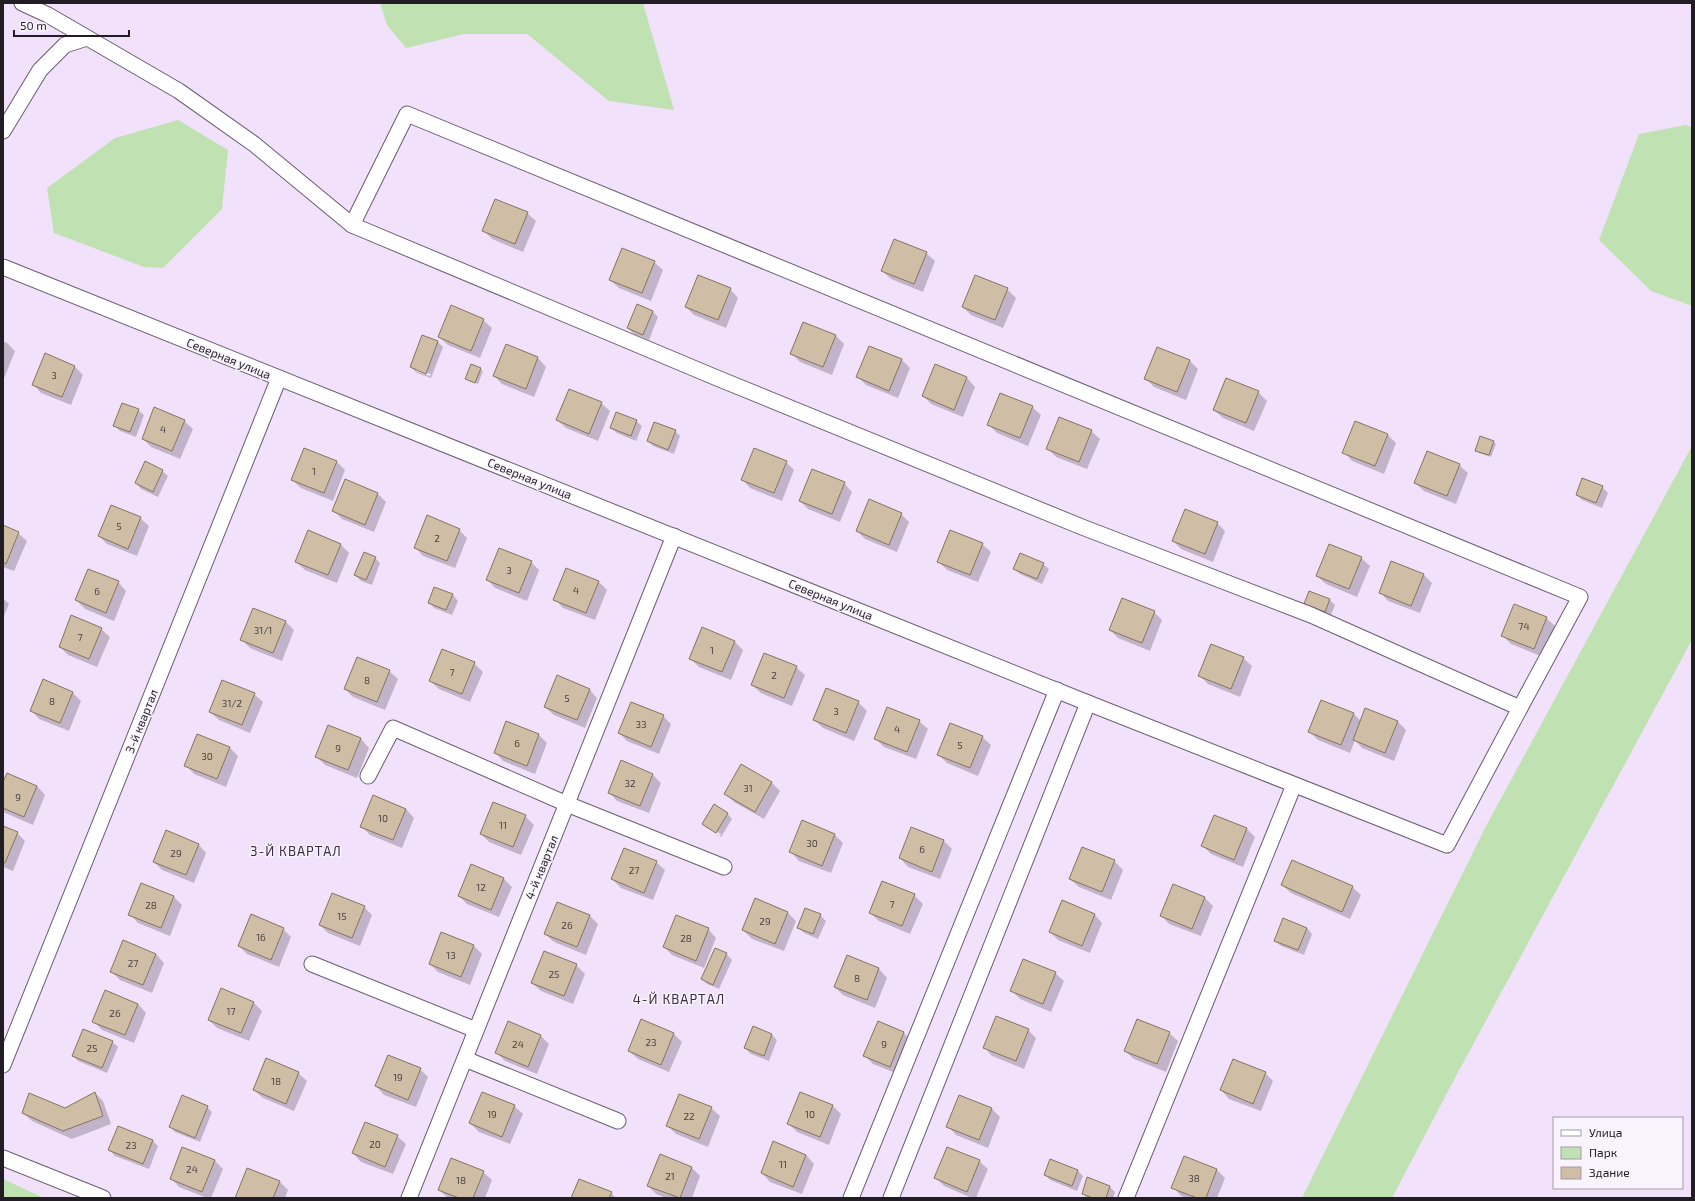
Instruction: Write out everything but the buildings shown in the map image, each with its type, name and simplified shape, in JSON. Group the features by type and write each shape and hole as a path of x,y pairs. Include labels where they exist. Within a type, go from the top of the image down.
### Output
{"street":[{"path":"22,3 48,15 179,91 248,140 352,225 717,378 1067,521 1310,615 1520,708 1580,598 407,114 352,225"},
{"path":"3,131 40,70 65,45 87,38"},
{"name":"Северная улица","path":"3,267 1088,703 1446,845 1520,708"},
{"name":"3-й квартал","path":"3,1065 279,378"},
{"name":"4-й квартал","path":"409,1198 674,536"},
{"path":"851,1198 1057,690"},
{"path":"891,1198 1088,703"},
{"path":"368,776 393,728 567,804 724,867"},
{"path":"1126,1198 1294,785"},
{"path":"312,964 476,1030"},
{"path":"465,1059 618,1121"},
{"path":"3,1158 102,1198"}],"green space":[{"path":"380,3 643,3 674,110 609,101 527,34 464,34 406,48 387,25"},
{"path":"178,120 228,150 222,209 163,268 144,267 54,233 47,188 115,138"},
{"path":"1686,125 1692,127 1692,306 1651,291 1599,240 1639,134"},
{"path":"1692,446 1692,640 1456,1076 1392,1198 1302,1198 1485,828"},
{"path":"3,1179 44,1198 3,1198"}],"district":[{"name":"3-Й КВАРТАЛ","path":"296,851"},
{"name":"4-Й КВАРТАЛ","path":"679,999"}]}
